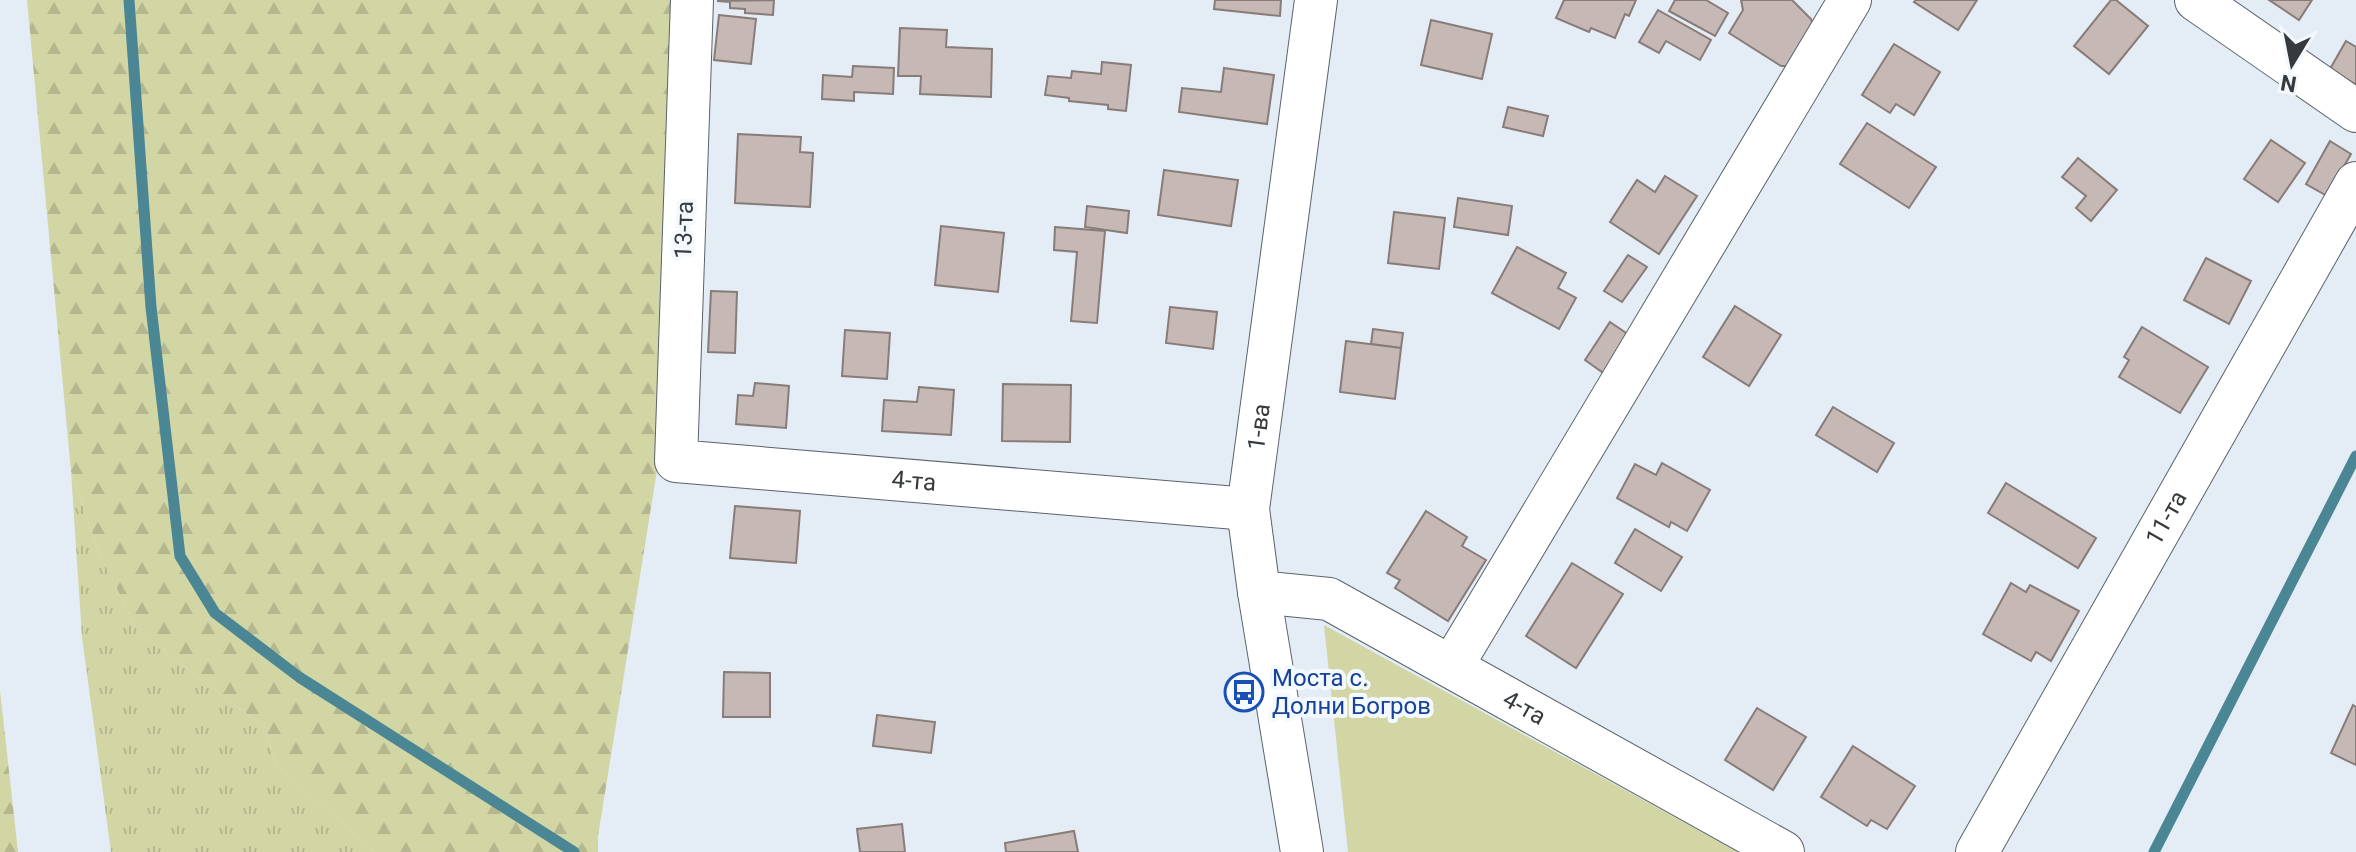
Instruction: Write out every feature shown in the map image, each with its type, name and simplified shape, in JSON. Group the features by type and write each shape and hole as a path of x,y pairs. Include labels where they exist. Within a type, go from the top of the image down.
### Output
{"street":[{"name":"13-та","path":"676,461 692,0"},
{"name":"1-ва","path":"1302,852 1248,509 1316,0"},
{"path":"1452,666 1850,0"},
{"path":"2196,0 2356,111"},
{"name":"11-та","path":"1977,852 2356,183"},
{"name":"4-та","path":"676,461 1248,509"},
{"name":"4-та","path":"1259,592 1329,599 1783,852"}],"green space":[{"path":"27,0 671,0 659,458 598,836 598,852 375,852 276,765 266,728 139,633 99,553 71,471"},
{"path":"71,471 99,553 139,633 266,728 276,765 375,852 111,852 82,637"},
{"path":"1324,625 1738,852 1348,852"},
{"path":"0,691 18,852 0,852"}],"building":[{"path":"774,0 773,15 745,13 745,9 730,8 730,2 717,1"},
{"path":"1215,0 1281,0 1280,16 1214,9"},
{"path":"1564,0 1636,0 1629,16 1625,14 1615,38 1591,28 1589,32 1556,18"},
{"path":"1675,0 1706,0 1728,13 1715,36 1669,11"},
{"path":"1741,0 1792,0 1811,19 1816,34 1798,66 1781,66 1729,33 1743,10"},
{"path":"1977,0 1958,30 1914,2"},
{"path":"2111,0 2116,0 2148,26 2109,74 2074,46"},
{"path":"2269,0 2312,0 2299,20"},
{"path":"1658,10 1711,40 1700,60 1666,41 1659,53 1639,42"},
{"path":"719,15 756,19 751,64 714,60"},
{"path":"1431,20 1492,34 1482,79 1421,65"},
{"path":"900,28 947,30 946,47 992,49 991,97 920,94 921,76 898,76"},
{"path":"2346,41 2356,47 2356,85 2330,69"},
{"path":"1894,44 1940,72 1914,115 1896,104 1890,113 1862,95"},
{"path":"1102,62 1131,65 1126,111 1045,95 1048,76 1071,78 1072,71 1101,74"},
{"path":"853,66 894,68 893,94 854,92 854,101 822,99 823,75 852,77"},
{"path":"1224,68 1274,75 1267,124 1179,112 1182,88 1221,92"},
{"path":"1508,107 1548,116 1543,136 1503,127"},
{"path":"1867,123 1936,167 1909,208 1840,164"},
{"path":"738,134 801,137 800,152 813,153 810,207 735,203"},
{"path":"2271,140 2305,163 2278,202 2244,179"},
{"path":"2330,141 2351,154 2327,196 2306,184"},
{"path":"2078,158 2117,190 2091,221 2076,208 2086,196 2062,177"},
{"path":"1164,170 1238,180 1231,226 1158,215"},
{"path":"1665,176 1697,196 1659,254 1610,222 1637,180 1655,192"},
{"path":"1458,198 1512,206 1508,235 1454,227"},
{"path":"1087,206 1129,211 1127,233 1085,227"},
{"path":"1394,212 1445,218 1439,269 1388,263"},
{"path":"941,226 1004,233 998,292 935,285"},
{"path":"1055,227 1105,231 1097,323 1071,321 1077,252 1054,250"},
{"path":"1517,247 1566,273 1558,288 1576,298 1559,329 1492,293"},
{"path":"1628,255 1647,267 1622,302 1604,291"},
{"path":"2206,258 2251,281 2229,324 2184,300"},
{"path":"711,291 737,292 735,353 708,352"},
{"path":"1735,306 1781,335 1749,386 1703,357"},
{"path":"1170,307 1217,312 1213,349 1166,343"},
{"path":"1610,322 1635,339 1609,377 1585,360"},
{"path":"2142,327 2208,367 2180,413 2119,377 2129,360 2124,357"},
{"path":"1373,329 1403,333 1401,348 1371,344"},
{"path":"845,330 890,333 887,379 842,376"},
{"path":"1346,341 1401,348 1395,399 1340,392"},
{"path":"755,383 789,386 786,428 736,424 738,395 753,396"},
{"path":"1003,384 1071,385 1070,442 1002,441"},
{"path":"919,387 954,390 951,435 882,431 884,400 917,402"},
{"path":"1833,407 1894,443 1877,472 1816,435"},
{"path":"1662,463 1710,490 1687,531 1671,522 1669,527 1617,498 1635,464 1656,475"},
{"path":"2006,483 2096,538 2078,568 1988,513"},
{"path":"735,506 800,511 796,563 730,558"},
{"path":"1426,511 1467,537 1462,546 1486,560 1448,621 1395,588 1400,580 1387,573"},
{"path":"1635,529 1682,557 1661,591 1615,563"},
{"path":"1572,563 1623,594 1576,668 1526,636"},
{"path":"2011,583 2026,592 2030,585 2079,611 2051,661 2036,652 2031,661 1983,634"},
{"path":"724,672 770,673 770,717 723,717"},
{"path":"2353,705 2356,707 2356,765 2331,753"},
{"path":"1757,708 1806,737 1773,790 1725,760"},
{"path":"877,715 935,722 931,753 873,746"},
{"path":"1853,746 1915,786 1887,829 1871,820 1867,826 1821,797"},
{"path":"902,824 905,852 860,852 857,829"},
{"path":"1074,831 1078,852 1006,852 1005,843"}],"waterway":[{"path":"129,0 151,307 180,556 215,613 299,677 574,852"},
{"path":"2154,852 2356,456"}],"place":[{"name":"Моста с. Долни Богров","path":"1244,692"}]}
